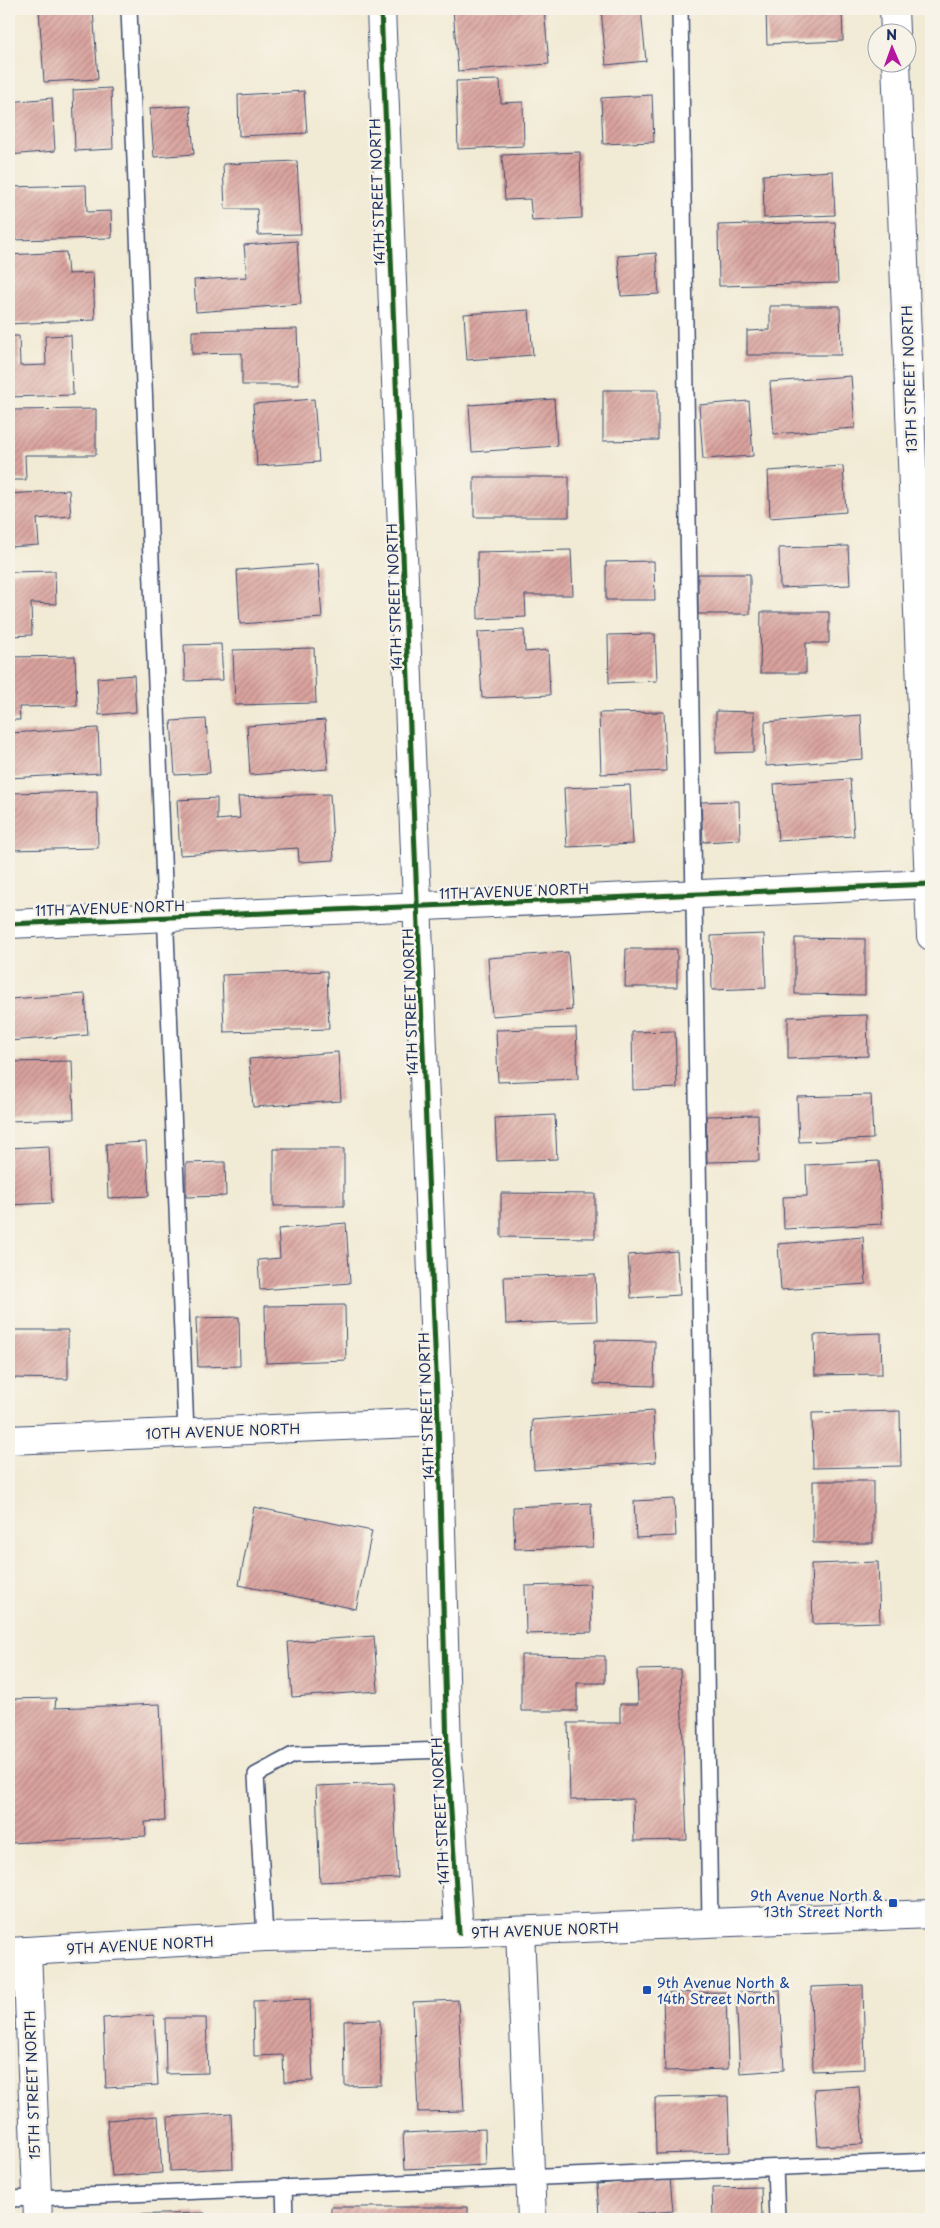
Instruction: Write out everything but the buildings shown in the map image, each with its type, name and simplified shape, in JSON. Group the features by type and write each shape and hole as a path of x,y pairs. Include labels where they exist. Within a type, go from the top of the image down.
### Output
{"street":[{"name":"14TH STREET NORTH","path":"381,9 438,1422 447,1750 459,1933"},
{"path":"894,9 895,22"},
{"name":"13TH STREET NORTH","path":"896,72 931,936"},
{"name":"11TH AVENUE NORTH","path":"9,924 930,884"},
{"name":"10TH AVENUE NORTH","path":"9,1440 438,1422"},
{"name":"9TH AVENUE NORTH","path":"18,1952 264,1937 520,1931 931,1914"},
{"path":"520,1931 532,2219"},
{"name":"15TH STREET NORTH","path":"18,1952 37,2208"}],"lane":[{"path":"129,9 186,1433"},
{"path":"680,9 710,1924"},
{"path":"264,1937 256,1775 293,1755 447,1750"},
{"path":"9,2199 37,2208 284,2187 931,2161"},
{"path":"775,2168 777,2219"},
{"path":"284,2187 285,2219"}],"cycle path":[{"path":"381,9 438,1422 447,1750 459,1933"},
{"path":"9,924 931,884"}],"place":[{"name":"9th Avenue North & 13th Street North","path":"893,1903"},
{"name":"9th Avenue North & 14th Street North","path":"647,1990"}]}
